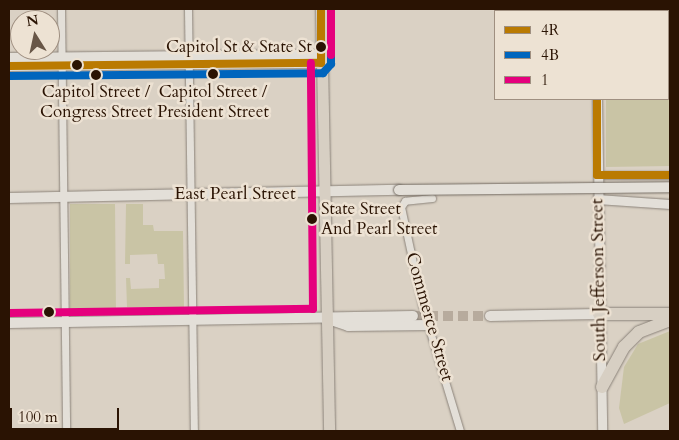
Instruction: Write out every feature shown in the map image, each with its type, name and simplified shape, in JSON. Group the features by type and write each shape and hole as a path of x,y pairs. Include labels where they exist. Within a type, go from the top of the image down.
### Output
{"highway":[{"path":"599,314 670,314"},
{"path":"602,387 634,337 670,320"}],"main road":[{"path":"320,9 321,194 327,319 329,431"},
{"path":"9,58 62,62"},
{"path":"9,66 62,62 321,59"},
{"name":"East Pearl Street","path":"9,198 191,194 321,194 399,190 670,186"},
{"path":"490,316 599,314"},
{"path":"9,323 327,319 413,316"},
{"path":"327,319 348,326 429,325"}],"street":[{"path":"61,9 65,197 66,431"},
{"path":"188,9 194,431"},
{"name":"South Jefferson Street","path":"597,100 602,431"},
{"path":"597,175 670,175"},
{"name":"Commerce Street","path":"432,198 405,201 401,207 429,325 460,431"},
{"path":"597,199 670,204"}],"shaded area":[{"path":"605,9 670,9 670,166 606,167 606,100 669,100 669,10"},
{"path":"70,204 115,204 116,313 70,313"},
{"path":"126,204 143,204 143,225 153,225 154,231 183,231 184,307 127,307 126,278 130,278 131,289 159,288 159,279 165,279 164,264 158,264 157,254 130,255 130,264 125,264"},
{"path":"670,331 670,403 624,424 619,408 624,367 638,344"}],"tunnel":[{"path":"413,316 490,316"}],"transit line":[{"name":"4R","path":"9,66 321,63 321,9"},
{"name":"4B","path":"9,76 323,73 331,64 331,9"},
{"name":"1","path":"331,9 331,55"},
{"name":"1","path":"9,313 313,309 311,63"},
{"name":"4R","path":"597,100 597,175 670,175"}],"place":[{"name":"Capitol St & State St","path":"321,47"},
{"name":"Capitol Street / President Street","path":"213,74"},
{"name":"Capitol Street / Congress Street","path":"96,75"},
{"name":"State Street And Pearl Street","path":"312,219"}]}
